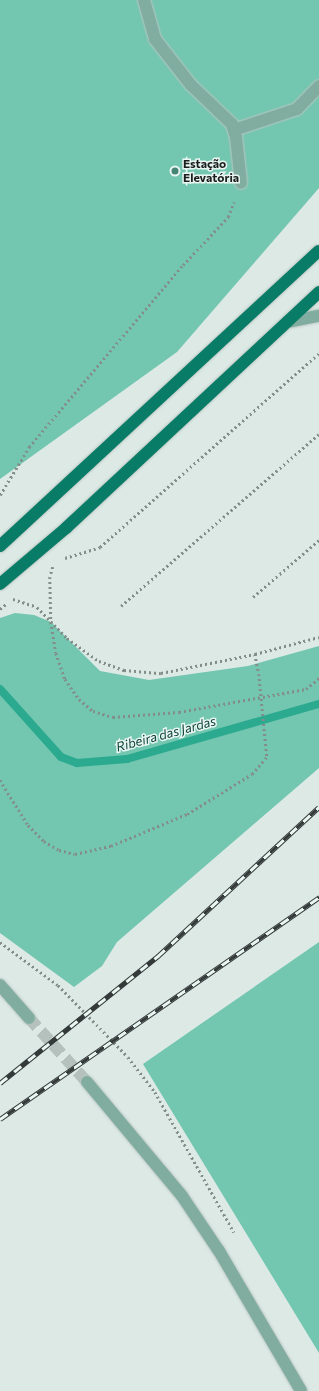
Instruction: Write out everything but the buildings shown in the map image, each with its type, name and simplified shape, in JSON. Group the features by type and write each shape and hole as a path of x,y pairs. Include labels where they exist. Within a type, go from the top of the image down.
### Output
{"main road":[{"path":"0,546 319,251"},
{"path":"0,584 66,528 319,292"}],"street":[{"path":"144,0 155,39 191,85 232,124 241,183"},
{"path":"234,130 297,110 319,86"},
{"path":"287,322 319,316"},
{"path":"0,985 28,1018"},
{"path":"87,1082 182,1196 218,1251 301,1391"}],"path":[{"path":"0,495 29,447 184,265 228,217 241,183"},
{"path":"60,560 100,547 319,353"},
{"path":"121,606 319,434"},
{"path":"253,597 319,540"},
{"path":"54,563 50,577 51,622 56,652 65,679 79,699 93,711 113,716 179,712 298,691 306,689 319,678"},
{"path":"13,599 37,607 67,638 99,661 124,670 160,673 255,654 319,637"},
{"path":"0,780 28,825 44,841 75,854 111,846 187,814 252,774 267,757 259,674 255,654"},
{"path":"0,942 58,985 128,1057 154,1092 234,1232"}],"green space":[{"path":"0,0 319,0 319,188 177,352 0,479"},
{"path":"15,613 34,615 51,622 100,671 149,680 248,666 319,646 319,768 117,942 102,966 74,987 0,933 0,618"},
{"path":"319,942 319,1353 143,1064"}],"waterway":[{"name":"Ribeira das Jardas","path":"0,689 61,757 77,763 127,759 319,704"}],"tunnel":[{"path":"29,1018 87,1082"}],"railway":[{"path":"0,1083 158,956 319,807"},
{"path":"0,1119 319,897"}],"place":[{"name":"Estação Elevatória","path":"175,171"}]}
